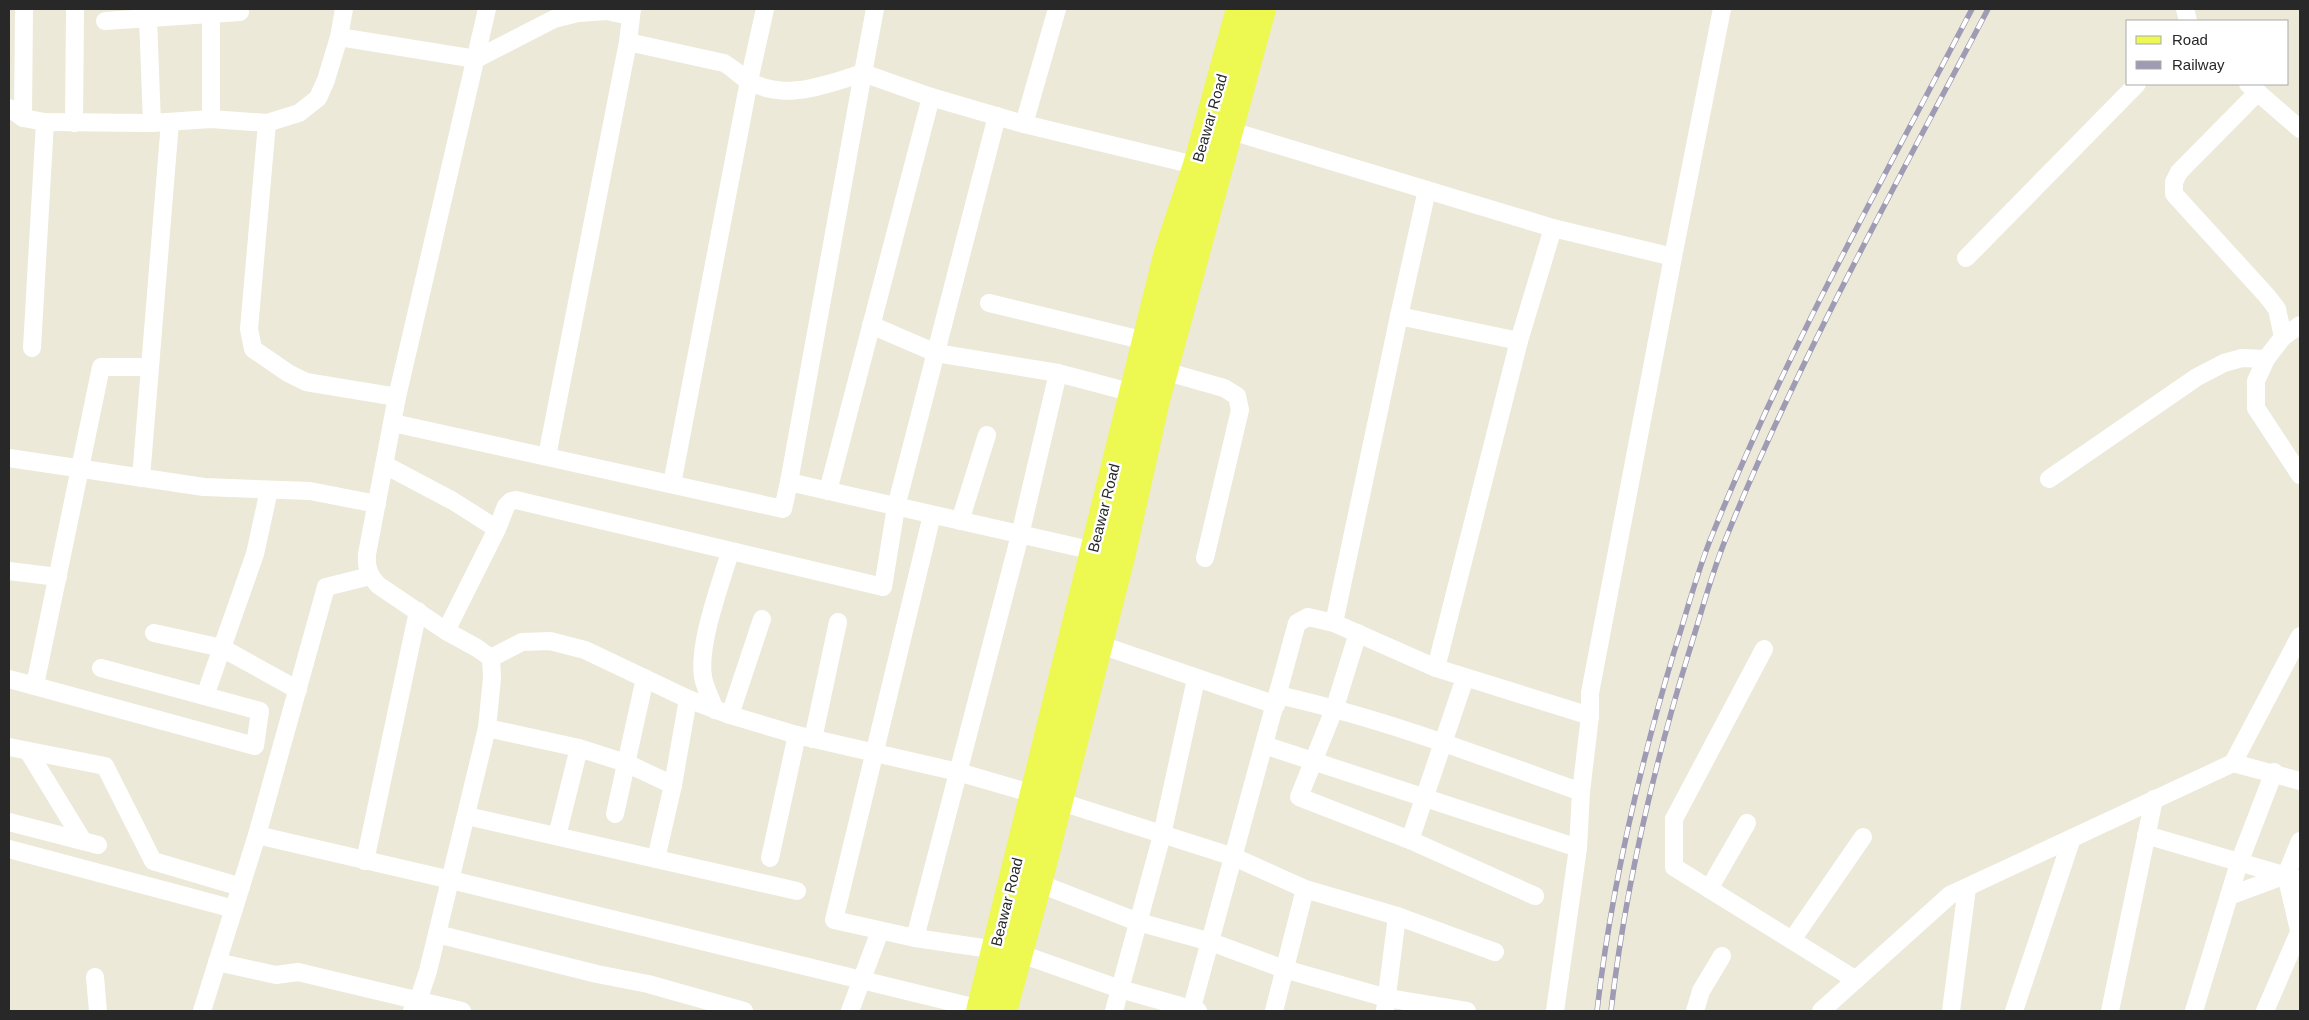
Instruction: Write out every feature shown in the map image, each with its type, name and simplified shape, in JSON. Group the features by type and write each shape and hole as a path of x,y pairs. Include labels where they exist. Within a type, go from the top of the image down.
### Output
{"main road":[{"name":"Beawar Road","path":"988,1011 1007,952 1046,798 1093,551 1160,353 1207,168 1240,9"},
{"name":"Beawar Road","path":"1207,168 1228,130 1262,9"},
{"name":"Beawar Road","path":"1007,952 1038,883 1046,798 1098,644 1121,557 1145,396"}],"street":[{"path":"24,9 16,113 45,122 74,123 152,123 211,119 267,123 299,113 318,98 326,80 339,37 344,9"},
{"path":"74,123 75,9"},
{"path":"487,9 397,397 367,554 367,565 370,576 378,585 418,610 446,631 491,658"},
{"path":"672,484 749,81 765,9"},
{"path":"393,423 783,509 875,9"},
{"path":"1024,124 1057,9"},
{"path":"1555,1011 1578,848 1581,792 1590,716 1591,687 1722,9"},
{"path":"105,21 240,12"},
{"path":"339,37 476,59 554,20 578,13 631,12 628,42 547,456"},
{"path":"211,15 211,119"},
{"path":"148,18 152,123"},
{"path":"628,42 724,63 738,71 749,81 764,87 791,91 820,87 863,73 931,97 1024,124 1207,168"},
{"path":"1966,258 2136,85"},
{"path":"2283,337 2277,309 2268,296 2174,194 2174,182 2179,172 2253,88 2298,122"},
{"path":"828,491 931,97"},
{"path":"446,631 501,519 511,501 516,500 883,587 896,507 997,116"},
{"path":"32,348 45,122"},
{"path":"141,478 170,122"},
{"path":"267,123 249,329 253,349 268,361 306,382 397,397"},
{"path":"1228,130 1553,228 1673,257"},
{"path":"1334,623 1426,190"},
{"path":"1436,668 1519,341 1553,228"},
{"path":"990,304 1160,353 1237,396 1240,410 1205,558"},
{"path":"1398,316 1519,341"},
{"path":"871,325 936,353 1058,373 1145,396"},
{"path":"2300,325 2283,337 2266,358 2256,381 2256,408 2300,474"},
{"path":"2049,479 2196,377 2224,363 2242,358 2266,358"},
{"path":"36,685 101,366 150,366"},
{"path":"915,938 1020,535 1058,373"},
{"path":"960,522 987,435"},
{"path":"9,458 204,487 310,491 378,504"},
{"path":"385,465 453,501 501,519"},
{"path":"789,482 1121,557"},
{"path":"205,696 255,554 269,490"},
{"path":"932,515 834,920 915,938 1007,952 1194,1011 1297,623 1308,617 1334,623 1436,668 1590,716"},
{"path":"707,707 702,661 706,639 730,552"},
{"path":"9,571 58,577"},
{"path":"202,1011 257,835 326,587 370,576"},
{"path":"365,861 418,610"},
{"path":"656,859 673,786 707,707 762,619"},
{"path":"770,858 838,622"},
{"path":"154,632 222,648 298,690"},
{"path":"1358,633 1335,707 1298,798 1410,840 1535,896"},
{"path":"1821,1011 1950,895 2232,763 2300,636"},
{"path":"491,658 522,642 550,641 585,650 707,707 805,737 958,772 1046,798 1234,857 1305,889 1397,916 1495,952"},
{"path":"1098,644 1196,679 1277,700 1335,707 1443,742 1581,792"},
{"path":"1764,649 1674,820 1674,867 1856,980"},
{"path":"415,1006 451,880 487,728 492,694 491,658"},
{"path":"9,679 255,746 260,711 101,668"},
{"path":"615,814 645,678"},
{"path":"1410,840 1465,678"},
{"path":"1114,1011 1162,835 1196,679"},
{"path":"487,728 579,748 626,763 673,786"},
{"path":"1264,745 1578,848"},
{"path":"9,748 105,766 153,861 241,886"},
{"path":"556,836 579,748"},
{"path":"9,822 91,843 28,751"},
{"path":"2232,763 2274,772 2300,781"},
{"path":"2194,1011 2239,863 2274,772"},
{"path":"2110,1011 2154,800"},
{"path":"467,816 797,891"},
{"path":"1709,889 1747,823"},
{"path":"257,835 451,880 988,1011"},
{"path":"2146,835 2293,877"},
{"path":"1792,940 1863,837"},
{"path":"2014,1011 2072,838"},
{"path":"2265,1011 2299,930 2293,877 2300,841"},
{"path":"9,849 234,909"},
{"path":"2229,896 2293,877"},
{"path":"1038,883 1138,922 1211,942 1386,1005 1467,1011"},
{"path":"1951,1011 1967,888"},
{"path":"1274,1011 1305,889"},
{"path":"1386,1005 1397,916"},
{"path":"850,1011 860,980 880,931"},
{"path":"437,934 597,974 648,984 744,1011"},
{"path":"1695,1011 1701,991 1722,956"},
{"path":"217,962 276,975 298,972 415,1006 462,1011"},
{"path":"95,977 98,1011"}],"railway":[{"path":"1597,1011 1618,875 1638,785 1661,696 1707,547 1741,466 1803,333 1972,9"},
{"path":"1611,1011 1632,875 1652,785 1706,595 1726,538 1785,403 1817,337 1988,9"}]}
